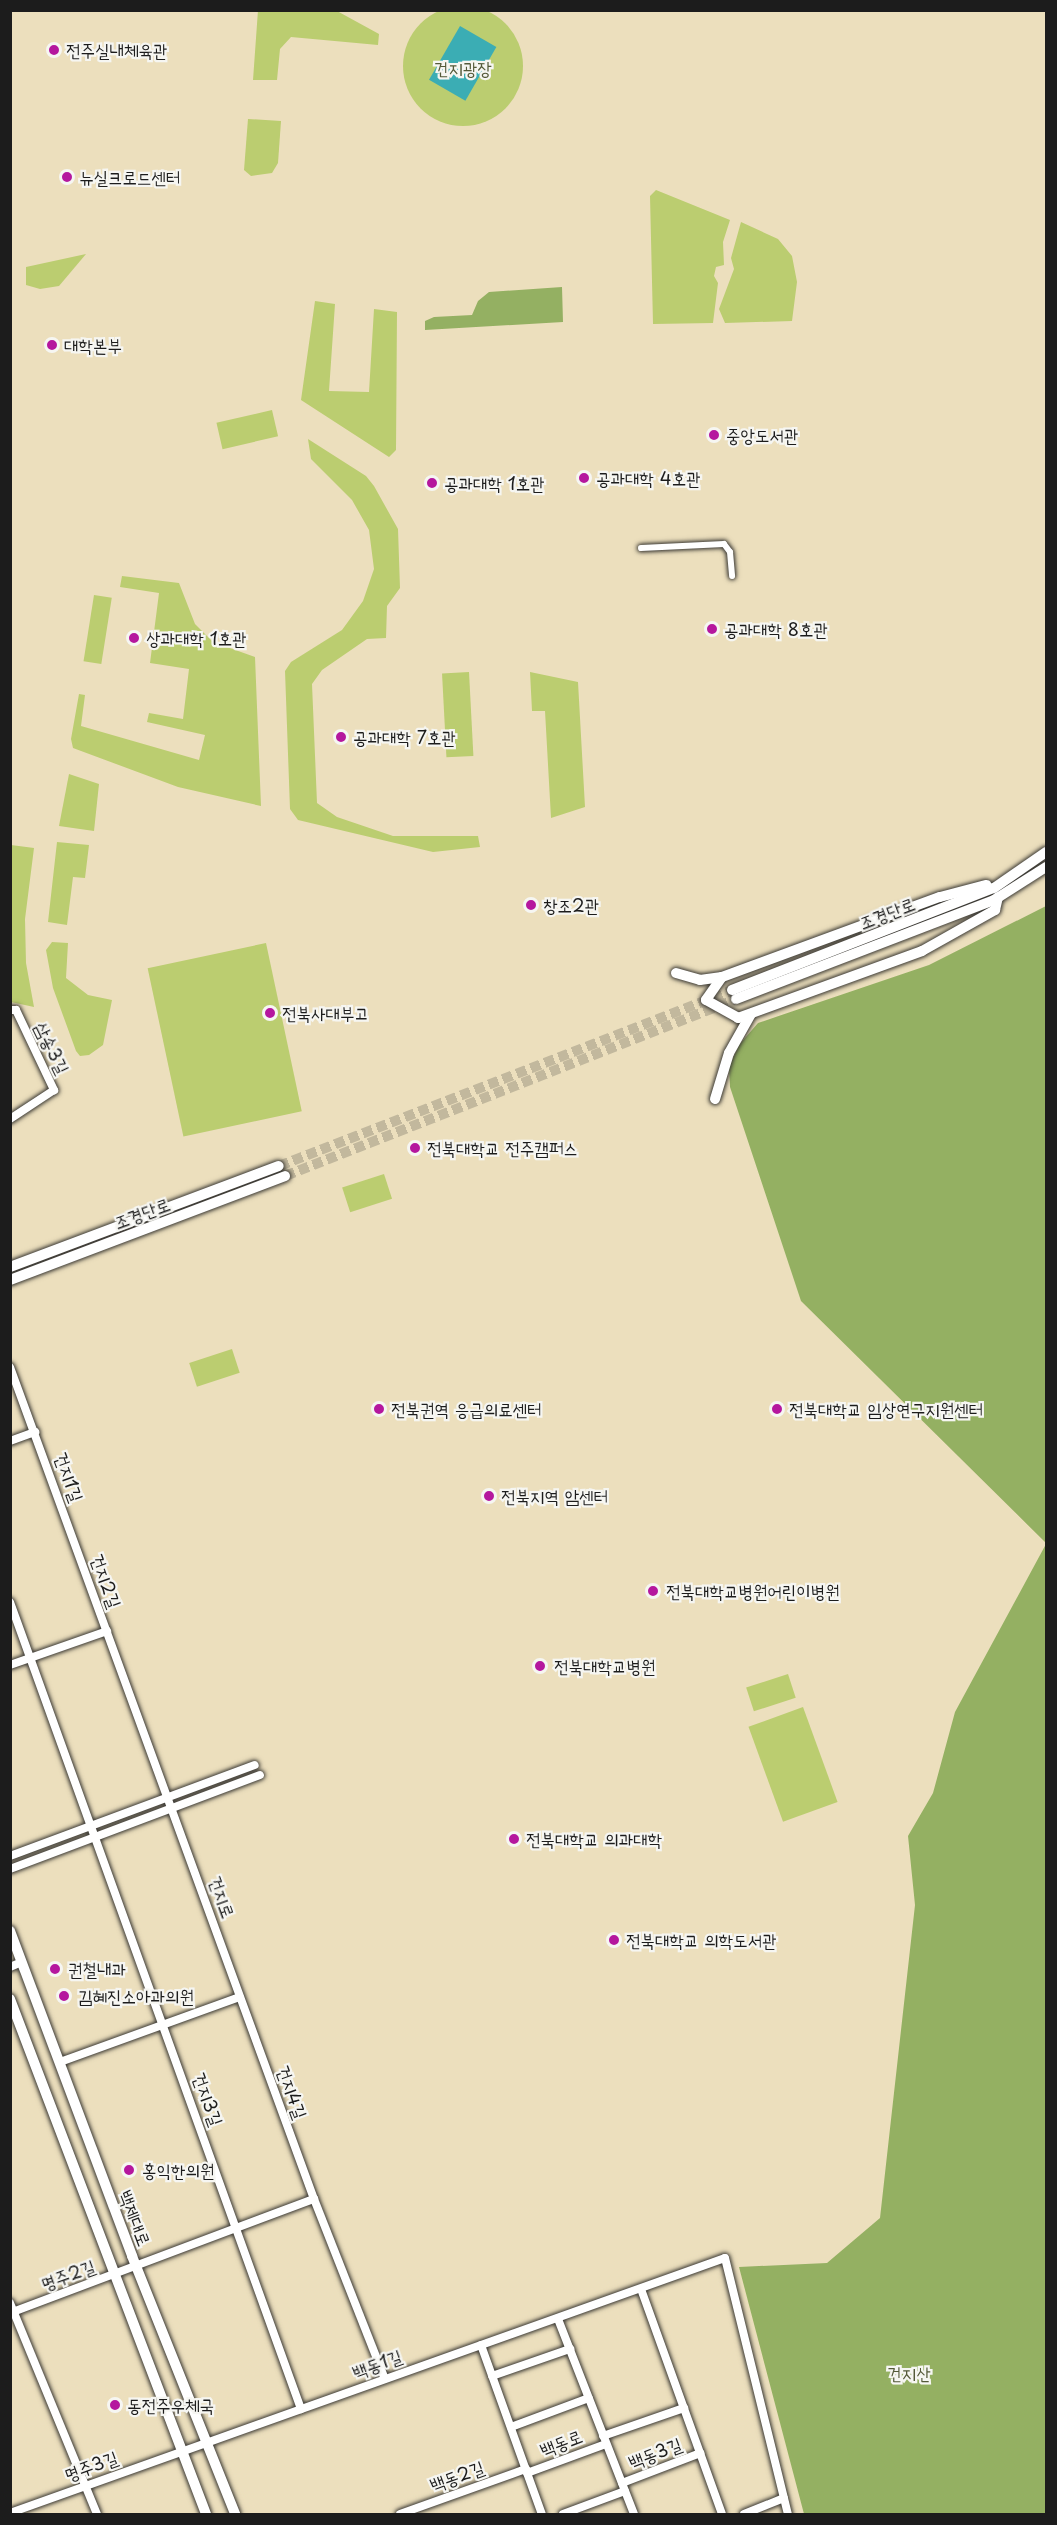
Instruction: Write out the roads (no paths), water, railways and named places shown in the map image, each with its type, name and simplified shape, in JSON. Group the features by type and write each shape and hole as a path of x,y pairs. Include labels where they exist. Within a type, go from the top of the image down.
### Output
{"street":[{"path":"641,548 724,544 730,552 732,576"},
{"name":"조경단로","path":"997,892 1047,852"},
{"name":"조경단로","path":"734,994 997,892 1047,867"},
{"path":"676,973 700,980 722,977 940,897 991,883 997,892 995,910 922,951 751,1014 738,1018 706,1000 722,977"},
{"name":"삼송3길","path":"10,1010 16,1010 54,1090 10,1119"},
{"path":"715,1099 729,1053 751,1014"},
{"name":"조경단로","path":"10,1267 282,1171 10,1280"},
{"name":"건지1길","path":"10,1367 72,1533"},
{"path":"10,1440 35,1432"},
{"name":"건지2길","path":"10,1665 107,1631 72,1533"},
{"path":"10,1602 96,1836"},
{"name":"건지로","path":"107,1631 240,1996"},
{"path":"10,1856 255,1765"},
{"path":"10,1869 260,1775"},
{"name":"건지3길","path":"96,1836 237,2228"},
{"name":"백제대로","path":"10,1931 136,2267 235,2514"},
{"path":"10,1967 22,1962"},
{"path":"60,2062 240,1996"},
{"name":"건지4길","path":"240,1996 314,2199 385,2379"},
{"path":"10,1999 206,2514"},
{"path":"136,2267 314,2199"},
{"path":"237,2228 301,2409"},
{"name":"백동1길","path":"208,2443 725,2258 784,2498"},
{"name":"명주2길","path":"12,2309 136,2267"},
{"path":"641,2289 722,2514"},
{"path":"12,2309 97,2514"},
{"path":"558,2319 604,2440 684,2408"},
{"name":"백동로","path":"481,2345 542,2514"},
{"path":"492,2376 570,2349"},
{"name":"백동로","path":"511,2427 589,2398"},
{"name":"백동로","path":"526,2471 604,2440"},
{"name":"백동3길","path":"604,2440 634,2514"},
{"name":"명주3길","path":"10,2513 208,2443"},
{"name":"백동3길","path":"623,2487 700,2454"},
{"name":"백동2길","path":"400,2514 414,2512 526,2471"},
{"path":"563,2514 623,2487"},
{"path":"744,2514 784,2498 788,2514"}],"water":[{"path":"460,26 496,47 465,101 429,80"}],"tunnel":[{"path":"279,1166 732,990"},
{"path":"285,1176 736,999"}],"place":[{"name":"전주실내체육관","path":"54,50"},
{"name":"뉴실크로드센터","path":"67,177"},
{"name":"대학본부","path":"52,345"},
{"name":"중앙도서관","path":"714,435"},
{"name":"공과대학 4호관","path":"584,478"},
{"name":"공과대학 1호관","path":"432,483"},
{"name":"공과대학 8호관","path":"712,629"},
{"name":"상과대학 1호관","path":"134,638"},
{"name":"공과대학 7호관","path":"341,737"},
{"name":"창조2관","path":"531,905"},
{"name":"전북사대부고","path":"270,1013"},
{"name":"전북대학교 전주캠퍼스","path":"415,1148"},
{"name":"전북권역 응급의료센터","path":"379,1409"},
{"name":"전북대학교 임상연구지원센터","path":"777,1409"},
{"name":"전북지역 암센터","path":"489,1496"},
{"name":"전북대학교병원어린이병원","path":"653,1591"},
{"name":"전북대학교병원","path":"540,1666"},
{"name":"전북대학교 의과대학","path":"514,1839"},
{"name":"전북대학교 의학도서관","path":"614,1940"},
{"name":"권철내과","path":"55,1969"},
{"name":"김혜진소아과의원","path":"64,1996"},
{"name":"홍익한의원","path":"129,2170"},
{"name":"동전주우체국","path":"115,2405"}],"park label":[{"name":"건지광장","path":"463,68"},
{"name":"건지산","path":"909,2373"}]}
